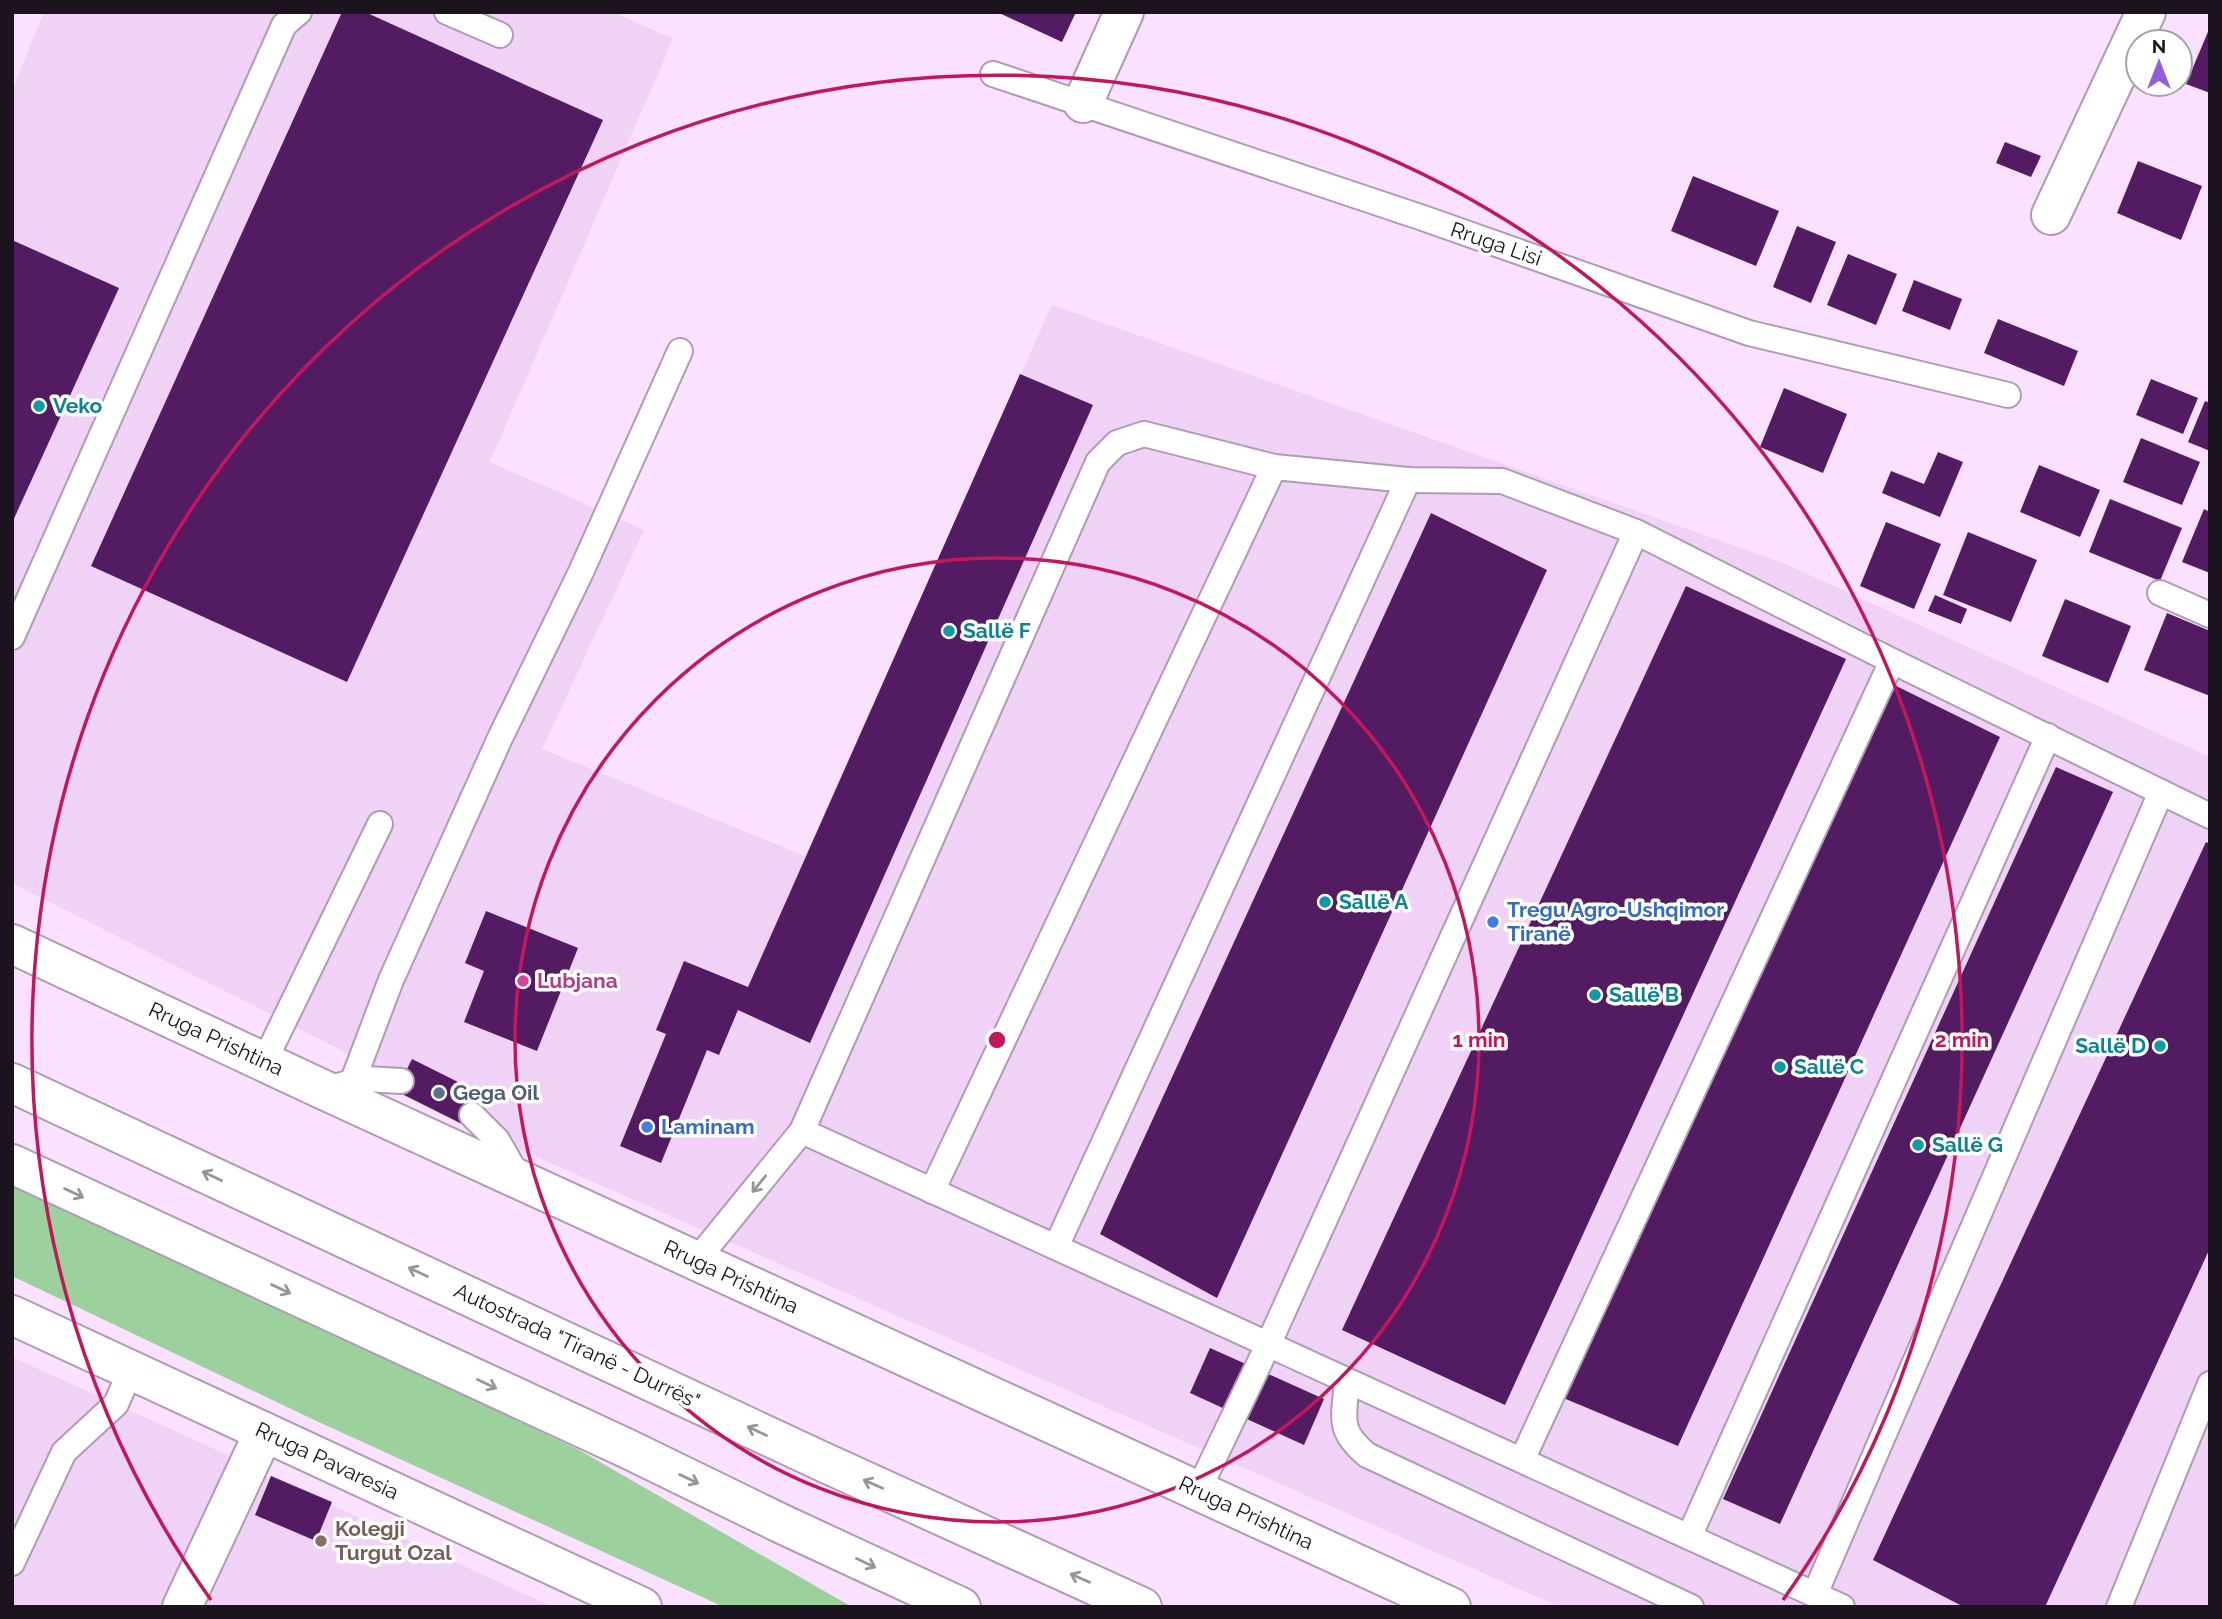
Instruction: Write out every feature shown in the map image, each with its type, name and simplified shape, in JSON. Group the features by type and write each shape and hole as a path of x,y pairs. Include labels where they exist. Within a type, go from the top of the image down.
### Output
{"main road":[{"path":"1083,103 1124,12"},
{"path":"2051,215 2146,12"},
{"name":"Rruga Prishtina","path":"12,944 264,1062 338,1086 520,1180 1451,1607"},
{"name":"Autostrada \"Tiranë - Durrës\"","path":"12,1083 807,1454 1142,1607"},
{"path":"12,1164 628,1449 961,1607"},
{"name":"Rruga Pavaresia","path":"12,1315 642,1607"},
{"path":"182,1607 264,1432"}],"lane":[{"path":"12,637 284,25 299,12"},
{"path":"447,12 500,35"},
{"name":"Rruga Lisi","path":"993,74 1410,214 1749,333 2008,395"},
{"path":"338,1086 397,967 500,738 580,574 680,351"},
{"path":"696,1261 802,1131 1098,462 1116,443 1144,434 1273,467 1408,480 1502,481 1636,532 2210,816"},
{"path":"932,1191 1273,467"},
{"path":"1056,1247 1408,480"},
{"path":"1198,1490 1268,1345 1636,532"},
{"path":"2160,593 2210,615"},
{"path":"1522,1460 1892,661"},
{"path":"1689,1537 2048,736"},
{"path":"1815,1594 2161,792"},
{"path":"264,1062 380,824"},
{"path":"338,1086 366,1079 401,1081"},
{"path":"472,1115 497,1140 520,1180"},
{"path":"802,1131 1842,1607"},
{"path":"12,1563 64,1452 116,1404 131,1370"},
{"path":"1347,1382 1344,1426 1352,1442 1367,1455 1690,1607"},
{"path":"2119,1607 2210,1384"}],"shaded area":[{"name":"Tregu Agro-Ushqimor Tiranë","path":"44,12 613,12 673,39 490,462 644,530 542,749 805,856 1052,305 1781,562 2210,757 2210,1607 1560,1607 466,1126 396,1091 343,1051 12,883 12,90"},
{"path":"12,1357 230,1456 160,1607 12,1607"},
{"name":"Kolegji Turgut Ozal","path":"264,1474 553,1607 203,1607"}],"green space":[{"path":"12,1185 263,1298 579,1450 852,1607 724,1607 310,1418 12,1276"}],"building":[{"path":"342,12 365,12 603,120 347,682 91,566"},
{"path":"997,12 1076,12 1062,42"},
{"path":"2210,27 2210,93 2194,87 2194,65"},
{"path":"2005,142 2041,156 2031,177 1996,163"},
{"path":"2138,161 2202,186 2181,240 2117,213"},
{"path":"1693,176 1779,211 1756,266 1671,231"},
{"path":"1797,226 1836,242 1811,303 1773,287"},
{"name":"Veko","path":"12,240 119,288 12,523"},
{"path":"1848,254 1897,274 1876,325 1827,305"},
{"path":"1914,280 1962,299 1950,330 1902,311"},
{"path":"1998,319 2078,351 2064,386 1984,353"},
{"name":"Sallë F","path":"1020,374 1093,405 810,1043 738,1010 719,1055 707,1050 661,1163 620,1146 666,1034 656,1030 684,961 748,987"},
{"path":"2151,379 2198,398 2183,434 2136,415"},
{"path":"1784,388 1847,414 1823,473 1760,447"},
{"path":"2205,401 2210,403 2210,451 2188,442"},
{"path":"2141,438 2200,462 2182,505 2123,482"},
{"path":"1938,452 1963,462 1940,517 1882,493 1891,471 1924,484"},
{"path":"2039,465 2100,490 2080,537 2020,512"},
{"path":"2110,499 2182,528 2160,581 2089,552"},
{"path":"2204,509 2210,512 2210,573 2182,562"},
{"name":"Sallë A","path":"1431,513 1547,570 1217,1298 1100,1234"},
{"path":"1886,522 1941,544 1914,609 1860,586"},
{"path":"1968,532 2037,560 2011,622 1943,595"},
{"name":"Sallë B","path":"1686,586 1846,659 1505,1405 1342,1330"},
{"path":"1935,595 1967,609 1961,624 1928,611"},
{"path":"2065,599 2131,626 2108,683 2042,656"},
{"path":"2167,613 2210,631 2210,696 2144,670"},
{"name":"Sallë C","path":"1884,680 2000,737 1678,1446 1561,1397"},
{"name":"Sallë G","path":"2056,767 2113,792 1780,1524 1723,1499"},
{"name":"Sallë D","path":"2206,842 2210,844 2210,1248 2045,1607 1964,1607 1873,1560"},
{"name":"Lubjana","path":"486,911 578,948 537,1051 464,1022 484,971 465,963"},
{"name":"Gega Oil","path":"412,1059 482,1094 466,1126 396,1091"},
{"path":"1210,1348 1324,1399 1304,1445 1190,1393"},
{"path":"271,1476 332,1502 316,1541 255,1515"}],"place":[{"name":"Veko","path":"39,406"},
{"name":"Sallë F","path":"949,631"},
{"name":"Sallë A","path":"1325,902"},
{"name":"Tregu Agro-Ushqimor Tiranë","path":"1493,922"},
{"name":"Lubjana","path":"523,981"},
{"name":"Sallë B","path":"1595,995"},
{"name":"Sallë D","path":"2160,1046"},
{"name":"Sallë C","path":"1780,1067"},
{"name":"Gega Oil","path":"439,1093"},
{"name":"Laminam","path":"647,1127"},
{"name":"Sallë G","path":"1918,1145"},
{"name":"Kolegji Turgut Ozal","path":"321,1541"}]}
